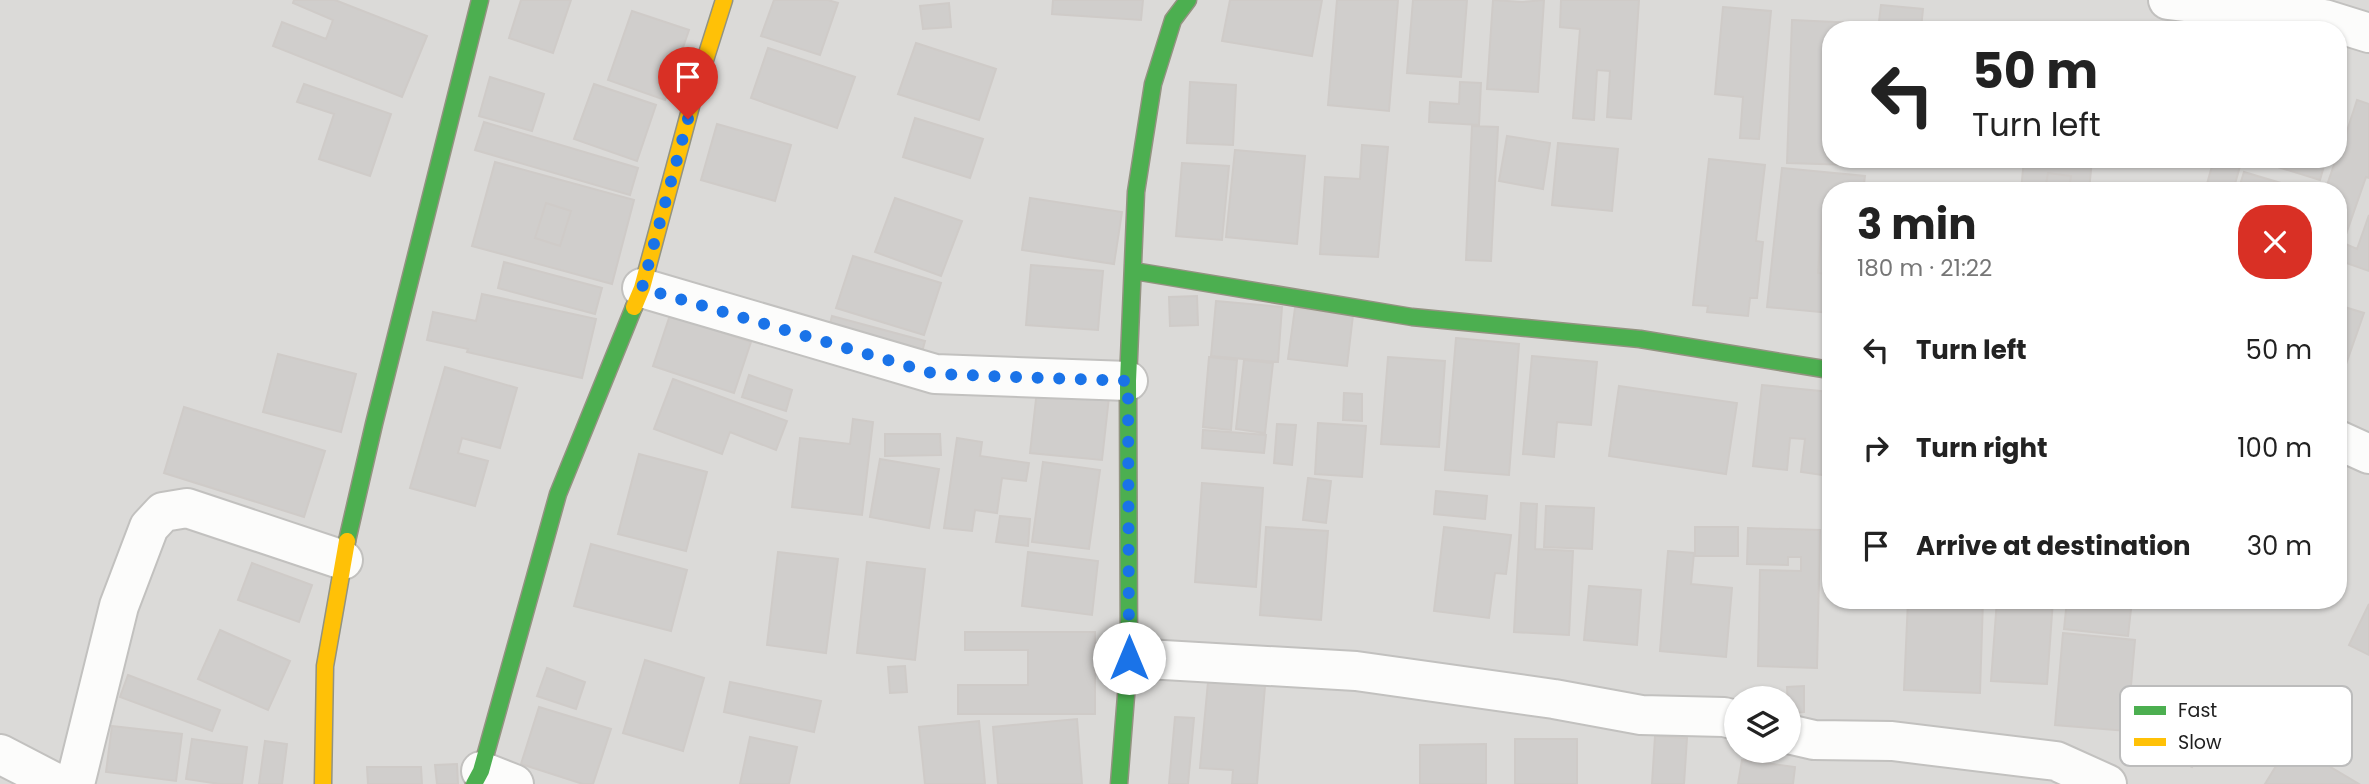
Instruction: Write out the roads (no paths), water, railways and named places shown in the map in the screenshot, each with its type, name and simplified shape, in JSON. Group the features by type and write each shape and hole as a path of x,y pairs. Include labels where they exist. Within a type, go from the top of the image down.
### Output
{"street":[{"path":"323,784 325,666 343,560 374,424 480,0"},
{"path":"489,780 558,494 642,288 694,95 724,0"},
{"path":"1119,784 1129,658 1128,381 1136,192 1153,84 1173,20 1188,0"},
{"path":"2168,0 2330,21"},
{"path":"2347,26 2369,33"},
{"path":"1134,271 1412,317 1640,339 1822,369"},
{"path":"642,288 935,374 1128,381"},
{"path":"2347,444 2369,454"},
{"path":"75,784 119,606 149,527 163,512 187,508 343,560"},
{"path":"1129,658 1356,671 1554,699 1640,715 1724,717"},
{"path":"1801,737 1814,740 1892,741 2056,761 2107,784"},
{"path":"0,754 58,784"}]}
